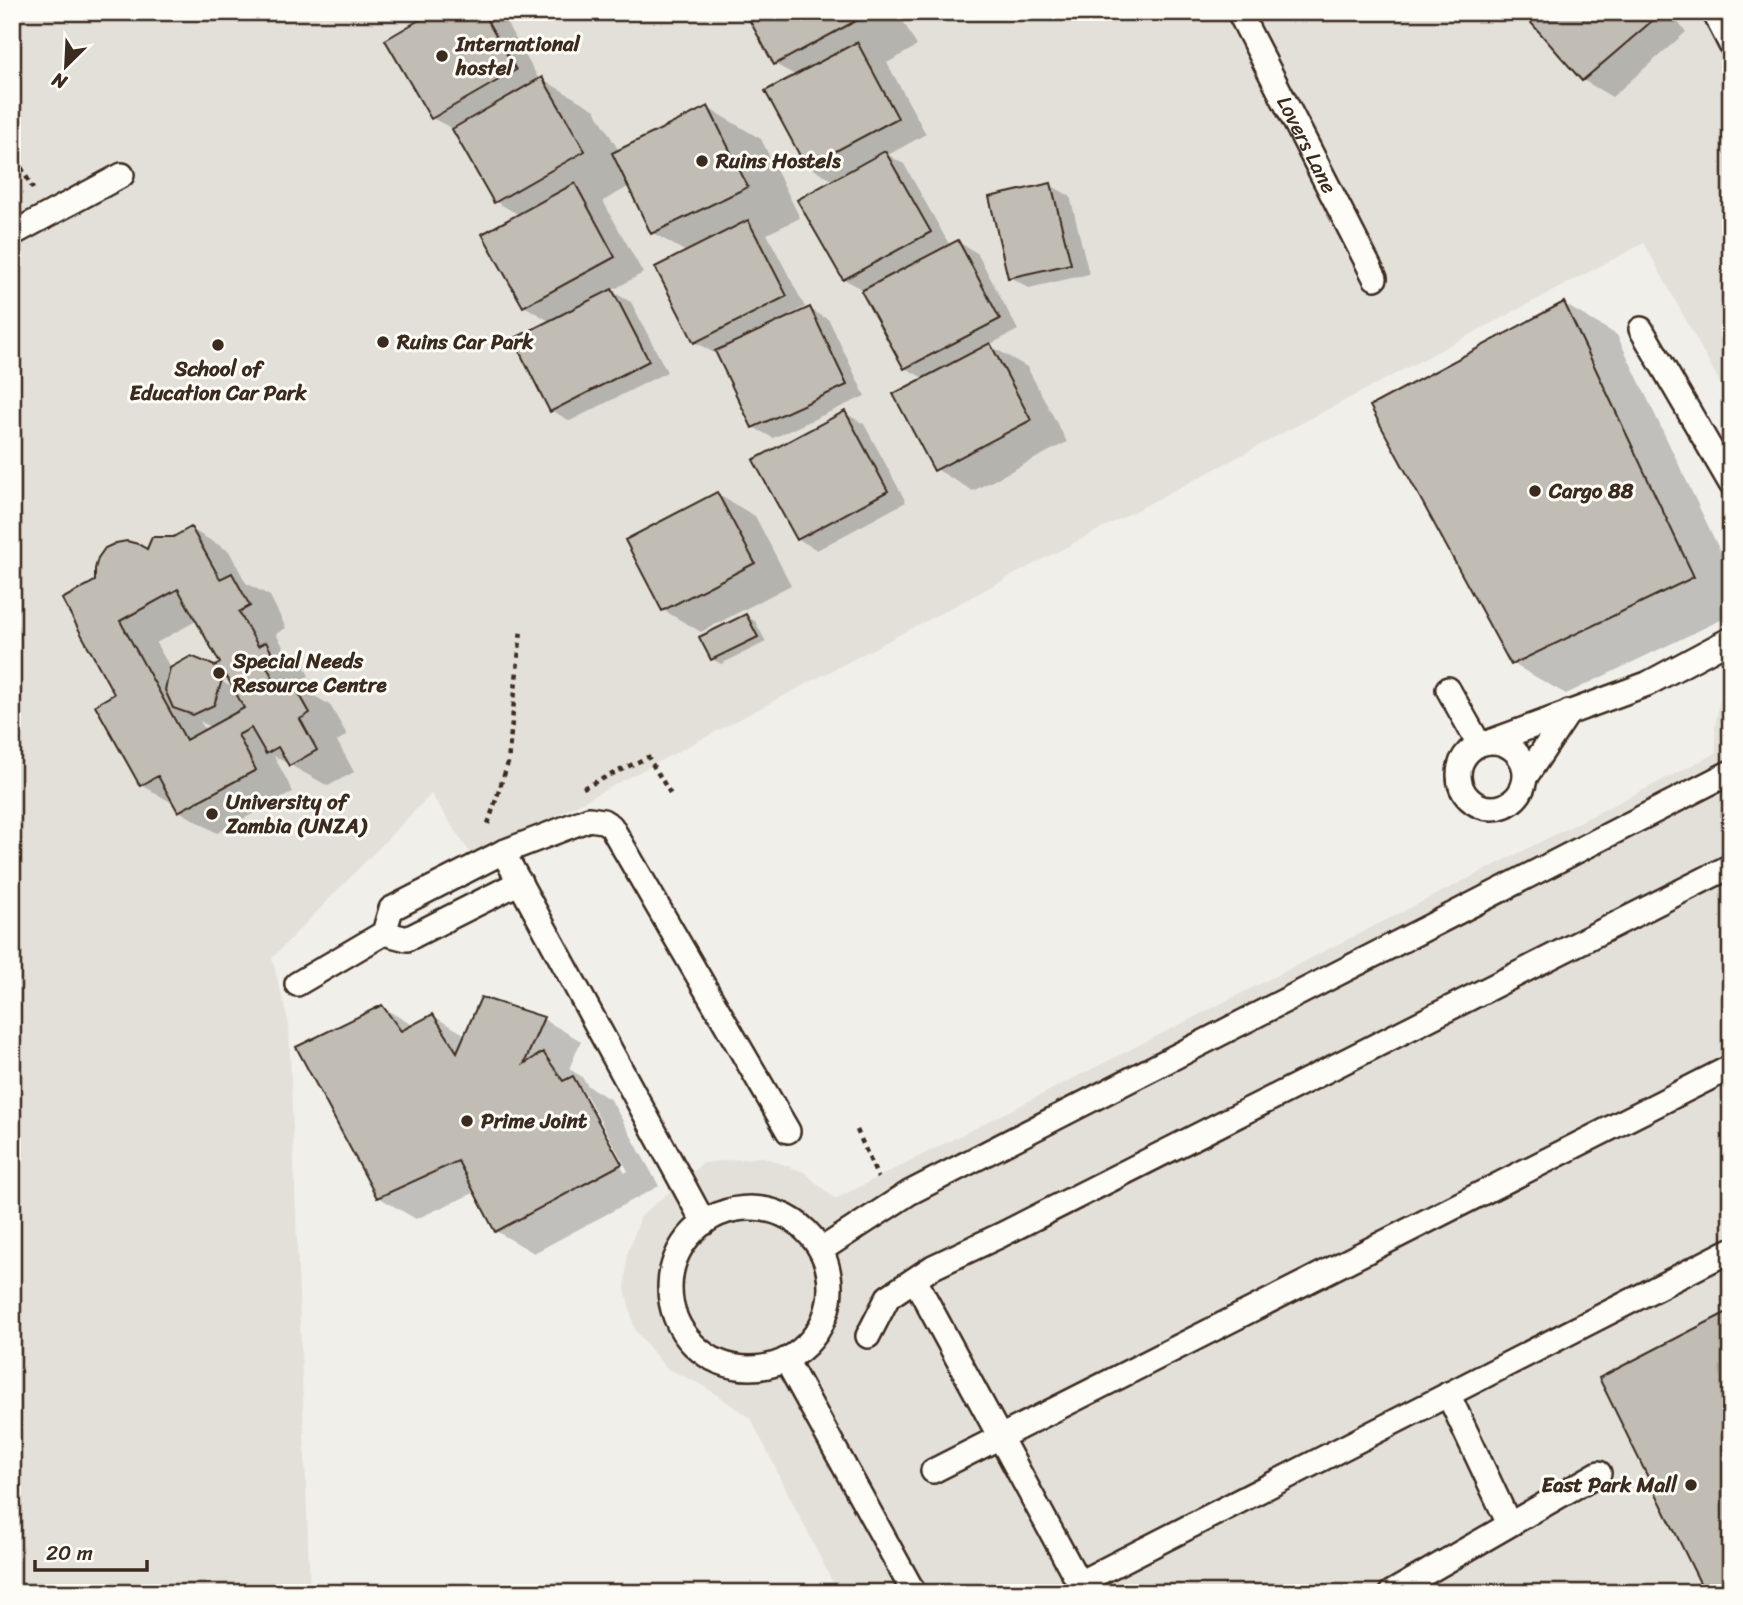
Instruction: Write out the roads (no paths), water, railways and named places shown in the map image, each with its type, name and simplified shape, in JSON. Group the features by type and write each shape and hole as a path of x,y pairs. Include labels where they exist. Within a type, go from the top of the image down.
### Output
{"lane":[{"name":"Lovers Lane","path":"1239,12 1375,278"},
{"path":"1714,12 1731,44"},
{"path":"12,234 122,175"},
{"path":"1641,329 1731,484"},
{"path":"1569,712 1526,776 1523,789 1515,799 1504,806 1492,808 1479,806 1468,798 1458,775 1461,762 1468,751 1486,743 1569,712 1647,684 1730,640"},
{"path":"1448,689 1486,743"},
{"path":"1486,743 1505,744 1516,752 1524,763 1526,776"},
{"path":"821,1250 909,1194 1731,772"},
{"path":"297,985 384,933 391,909 503,852 589,819 603,821 611,826 788,1131"},
{"path":"503,852 704,1223"},
{"path":"867,1336 888,1297 933,1268 1731,866"},
{"path":"384,933 407,939 520,882"},
{"path":"933,1472 1731,1067"},
{"path":"752,1208 784,1216 811,1236 828,1267 831,1286 823,1321 814,1338 801,1350 786,1360 767,1367 727,1365 709,1357 694,1345 681,1329 673,1311 671,1271 678,1252 689,1236 704,1223 719,1215 752,1208"},
{"path":"915,1280 1081,1588 1448,1394 1731,1250"},
{"path":"786,1360 914,1593"},
{"path":"1448,1394 1509,1524"},
{"path":"1391,1593 1599,1473"}],"place":[{"name":"International hostel","path":"442,56"},
{"name":"Ruins Hostels","path":"702,161"},
{"name":"Ruins Car Park","path":"383,342"},
{"name":"School of Education Car Park","path":"218,345"},
{"name":"Cargo 88","path":"1535,491"},
{"name":"Special Needs Resource Centre","path":"219,673"},
{"name":"University of Zambia (UNZA)","path":"212,814"},
{"name":"Prime Joint","path":"467,1121"},
{"name":"East Park Mall","path":"1691,1485"}]}
